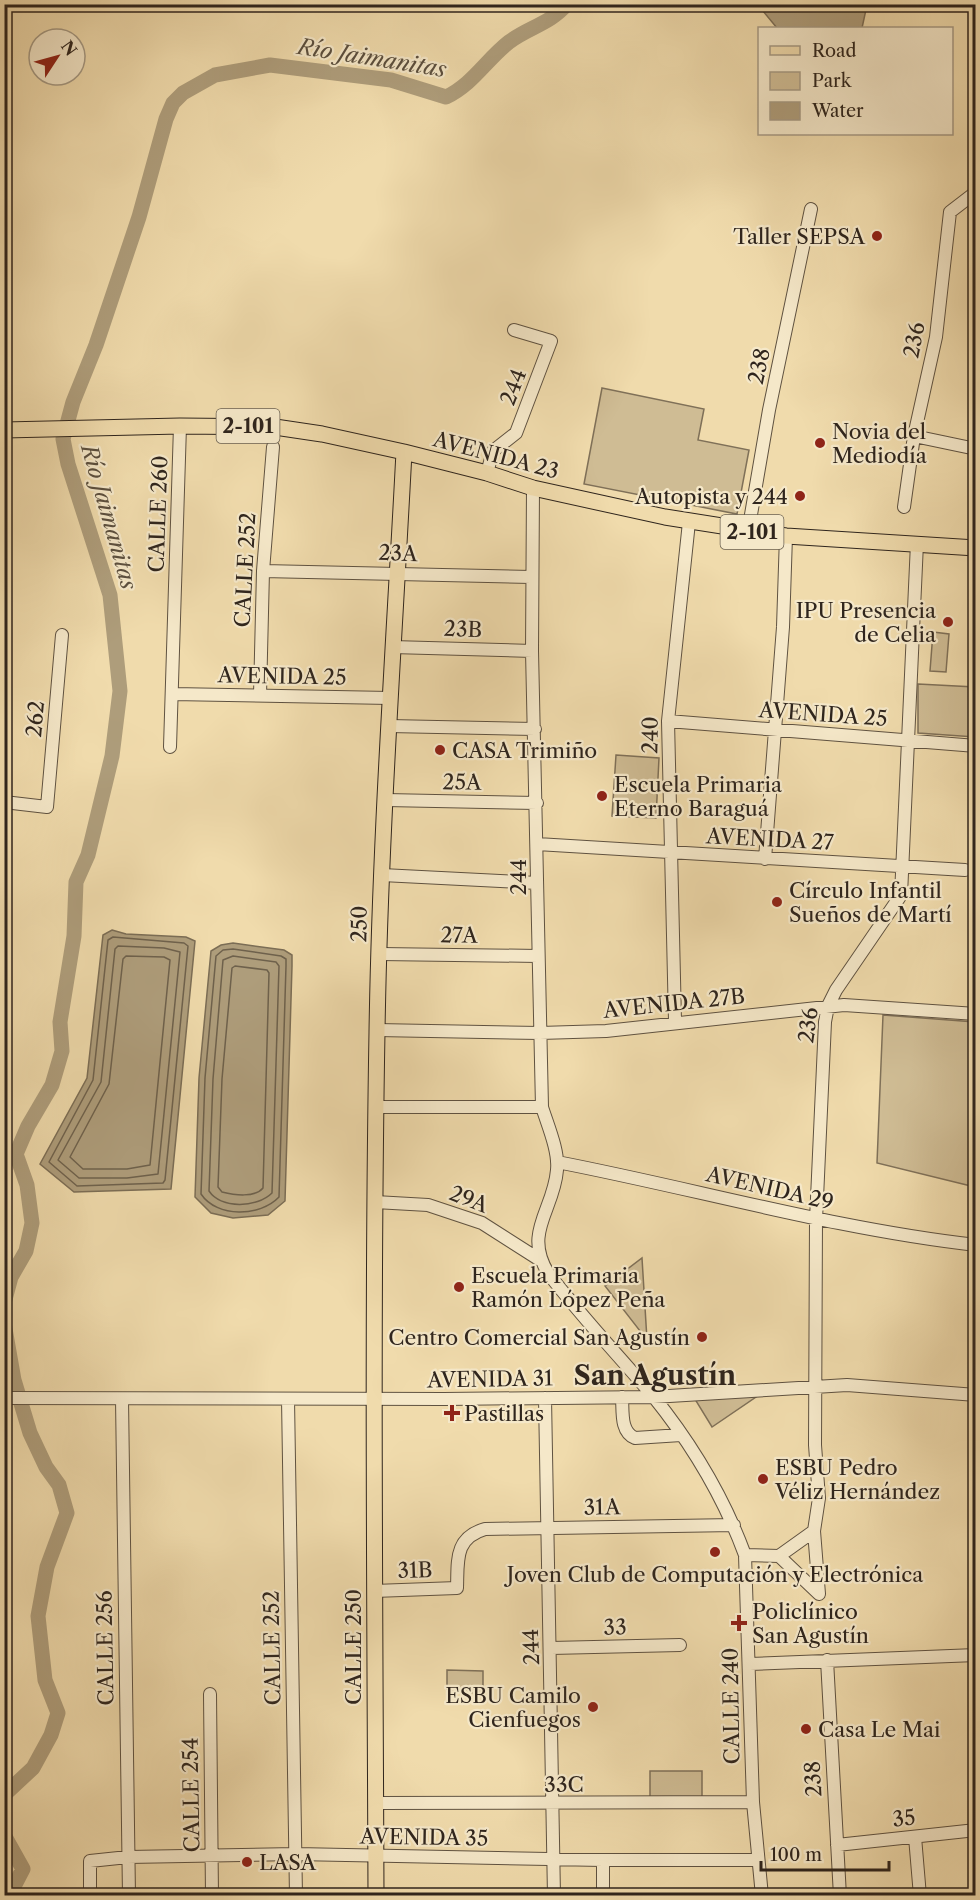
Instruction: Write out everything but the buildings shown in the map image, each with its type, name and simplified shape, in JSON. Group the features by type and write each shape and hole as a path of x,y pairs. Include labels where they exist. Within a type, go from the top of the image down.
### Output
{"main road":[{"name":"AVENIDA 23","path":"4,430 89,430 180,426 275,427 322,434 404,452 487,473 533,488 689,522 786,536 975,548"},
{"name":"250","path":"372,1398 376,1030 392,647 404,452"},
{"name":"CALLE 250","path":"372,1398 376,1896"}],"street":[{"name":"236","path":"904,507 914,436 936,337 950,212 975,192"},
{"name":"238","path":"748,531 769,410 811,209"},
{"name":"244","path":"487,473 493,451 516,433 551,341 514,330"},
{"name":"CALLE 260","path":"170,747 180,426"},
{"path":"914,436 975,449"},
{"name":"CALLE 252","path":"260,695 263,571 273,447"},
{"name":"244","path":"533,488 532,651 542,1107 557,1162 556,1175 537,1243 540,1260"},
{"name":"240","path":"675,1021 668,721 689,522"},
{"path":"765,859 776,731 786,536"},
{"name":"236","path":"814,1531 819,1498 814,1445 816,1220 828,1006 902,895 917,543"},
{"name":"23A","path":"263,571 398,572 531,577"},
{"name":"262","path":"4,802 47,807 62,635"},
{"name":"23B","path":"392,647 532,651"},
{"name":"AVENIDA 25","path":"173,694 390,698"},
{"name":"AVENIDA 25","path":"668,721 975,746"},
{"path":"389,726 535,729"},
{"name":"25A","path":"386,800 537,803"},
{"name":"AVENIDA 27","path":"537,844 965,870"},
{"path":"382,875 537,883"},
{"name":"27A","path":"380,954 538,956"},
{"name":"AVENIDA 27B","path":"376,1030 540,1033 606,1031 675,1021 828,1006 975,1014"},
{"path":"376,1107 542,1107"},
{"name":"AVENIDA 29","path":"557,1162 674,1185 790,1211 816,1220 908,1238 975,1245"},
{"name":"29A","path":"375,1202 428,1205 482,1223 540,1260"},
{"path":"540,1260 572,1304 654,1397"},
{"name":"AVENIDA 31","path":"9,1398 654,1397 814,1385 847,1385 975,1395"},
{"path":"622,1397 625,1428 628,1435 635,1438 681,1435"},
{"name":"CALLE 240","path":"654,1397 681,1435 734,1525 746,1555 753,1802 762,1896"},
{"name":"244","path":"545,1398 554,1896"},
{"name":"CALLE 256","path":"122,1399 129,1896"},
{"name":"CALLE 252","path":"288,1399 296,1896"},
{"name":"31A","path":"457,1588 458,1555 471,1533 485,1529 734,1525"},
{"path":"746,1555 779,1556 814,1531"},
{"path":"779,1556 819,1594 814,1531"},
{"name":"31B","path":"374,1591 457,1588"},
{"name":"33","path":"551,1648 680,1645"},
{"path":"750,1664 975,1655"},
{"name":"238","path":"827,1660 840,1896"},
{"name":"CALLE 254","path":"210,1694 212,1896"},
{"name":"33C","path":"376,1803 753,1802"},
{"name":"35","path":"837,1845 975,1830"},
{"path":"915,1837 920,1896"},
{"name":"AVENIDA 35","path":"90,1896 90,1861 128,1857 296,1854 603,1860 758,1860"},
{"path":"603,1860 603,1896"}],"green space":[{"path":"602,388 704,409 698,440 749,450 737,514 584,484"},
{"path":"933,632 949,634 946,672 930,671"},
{"path":"918,684 975,687 975,737 918,733"},
{"path":"616,755 659,758 656,818 612,816"},
{"path":"883,1015 975,1022 975,1187 877,1163"},
{"path":"642,1258 647,1340 605,1286"},
{"path":"768,1389 712,1427 693,1396"},
{"path":"447,1670 483,1671 483,1693 447,1692"},
{"path":"650,1771 702,1771 702,1798 650,1797"}],"water":[{"path":"758,5 867,5 862,27 776,27"},
{"path":"112,930 126,934 186,937 195,941 171,1189 74,1192 40,1164 87,1078 103,935"},
{"path":"233,943 284,950 292,955 292,966 285,1201 268,1215 233,1218 211,1213 195,1197 199,1078 211,951 221,945"}],"waterway":[{"name":"Río Jaimanitas","path":"4,1303 11,1277 26,1251 32,1223 27,1185 16,1154 28,1126 52,1085 62,1051 60,1022 74,936 76,882 88,855 112,756 120,691 110,595 68,464 63,439 73,402 96,345 139,217 166,119 173,103 183,93 215,75 270,65 391,80 446,97 472,79 509,42 554,16 567,4"},
{"name":"Río Jaimanitas","path":"4,1323 14,1380 30,1433 46,1467 59,1485 67,1513 47,1567 38,1616 45,1680 58,1713 51,1735 33,1768 4,1795"},
{"name":"Río Jaimanitas","path":"4,1835 23,1869 9,1896"}],"place":[{"name":"Taller SEPSA","path":"877,236"},
{"name":"Novia del Mediodía","path":"820,443"},
{"name":"Autopista y 244","path":"800,496"},
{"name":"IPU Presencia de Celia","path":"948,622"},
{"name":"CASA Trimiño","path":"440,750"},
{"name":"Escuela Primaria Eterno Baraguá","path":"602,796"},
{"name":"Círculo Infantil Sueños de Martí","path":"777,902"},
{"name":"Escuela Primaria Ramón López Peña","path":"459,1287"},
{"name":"Centro Comercial San Agustín","path":"702,1337"},
{"name":"Pastillas","path":"452,1413"},
{"name":"ESBU Pedro Véliz Hernández","path":"763,1479"},
{"name":"Joven Club de Computación y Electrónica","path":"715,1552"},
{"name":"Policlínico San Agustín","path":"739,1623"},
{"name":"ESBU Camilo Cienfuegos","path":"593,1707"},
{"name":"Casa Le Mai","path":"806,1729"},
{"name":"LASA","path":"247,1862"}],"district":[{"name":"San Agustín","path":"655,1375"}]}
